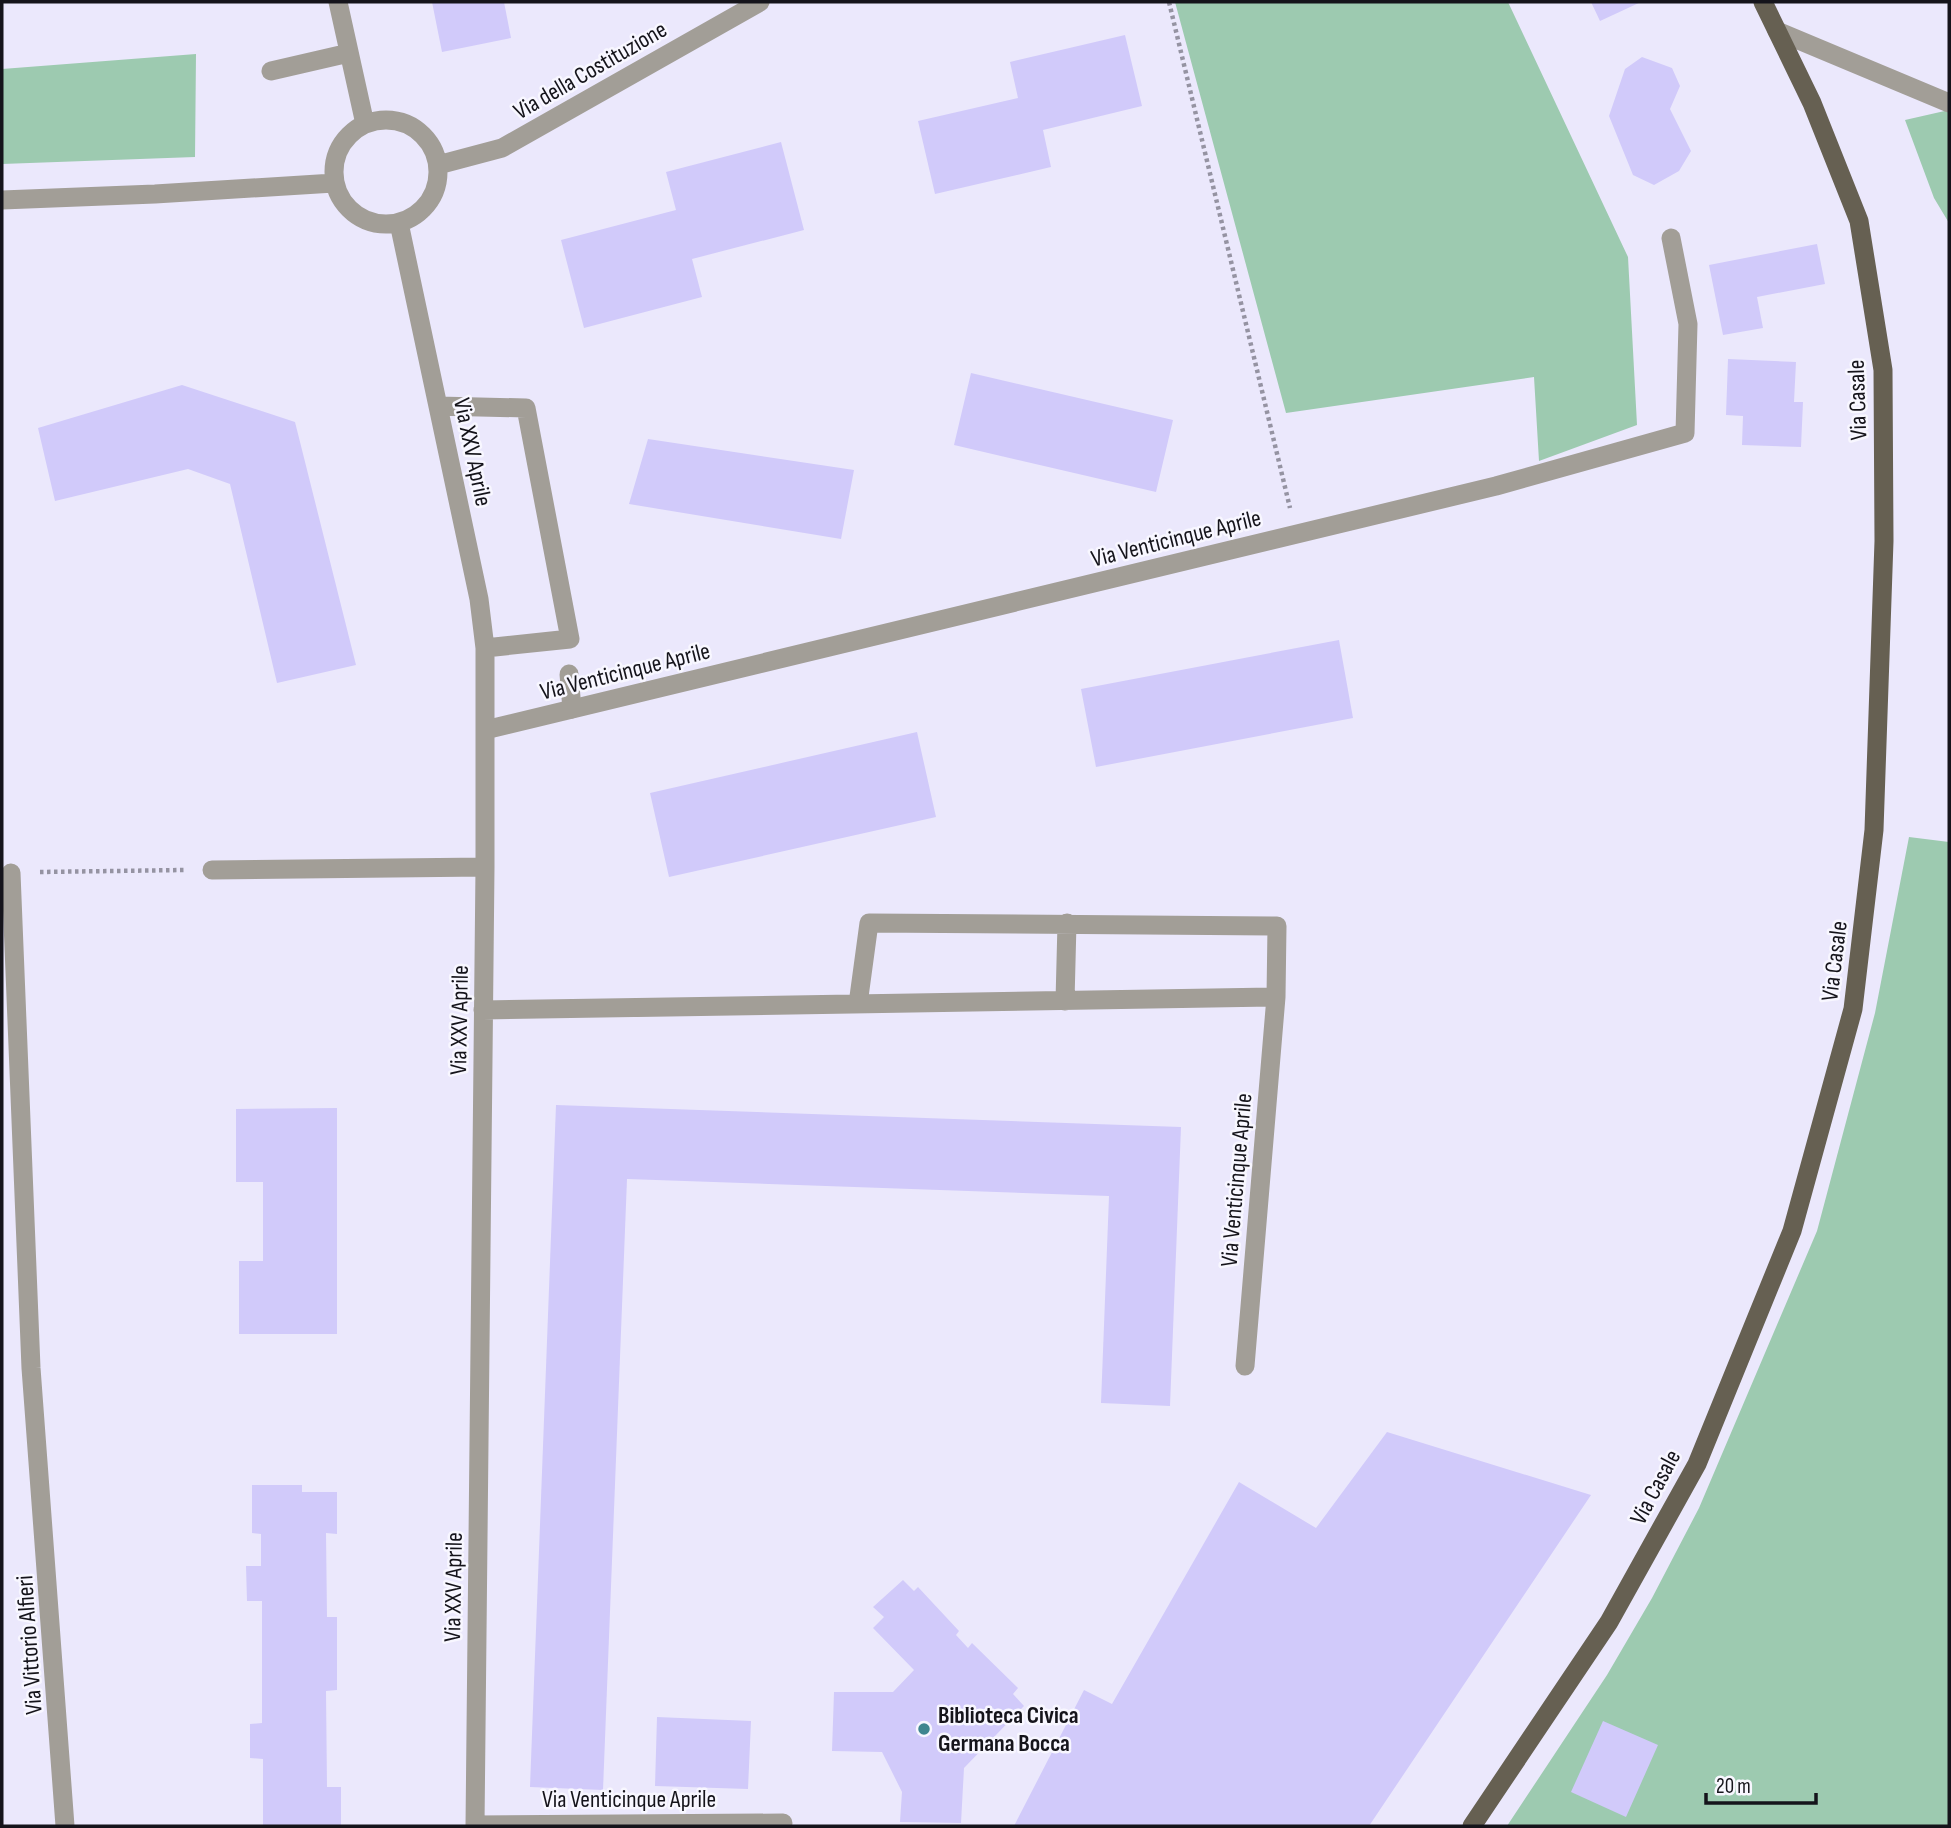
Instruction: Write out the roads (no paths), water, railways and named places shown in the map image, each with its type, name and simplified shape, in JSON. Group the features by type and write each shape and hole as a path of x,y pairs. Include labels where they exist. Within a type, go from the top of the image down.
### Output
{"main road":[{"name":"Via Casale","path":"1472,1826 1609,1622 1697,1464 1792,1231 1853,1009 1874,830 1884,541 1883,370 1859,221 1812,103 1762,2"}],"street":[{"path":"338,2 365,124"},
{"name":"Via della Costituzione","path":"438,165 502,148 760,2"},
{"path":"1777,31 1949,103"},
{"path":"271,71 349,53"},
{"path":"388,119 411,126 430,144 438,165 437,185 424,209 399,223 380,225 362,220 342,203 334,183 334,161 344,140 365,124 388,119"},
{"path":"2,200 334,183"},
{"name":"Via XXV Aprile","path":"399,223 479,599 485,648 475,1826"},
{"name":"Via Venticinque Aprile","path":"485,730 1496,486 1685,433 1688,324 1671,238"},
{"name":"Via Venticinque Aprile","path":"438,406 526,408 570,639 485,648"},
{"path":"569,674 572,709"},
{"path":"212,870 485,867"},
{"name":"Via Vittorio Alfieri","path":"11,873 32,1368 65,1826"},
{"name":"Via Venticinque Aprile","path":"858,1004 869,923 1277,926 1276,997 1245,1366"},
{"path":"1065,1000 1067,923"},
{"path":"484,1010 1276,997"},
{"name":"Via Venticinque Aprile","path":"475,1826 783,1823"}],"place":[{"name":"Biblioteca Civica Germana Bocca","path":"924,1729"}]}
